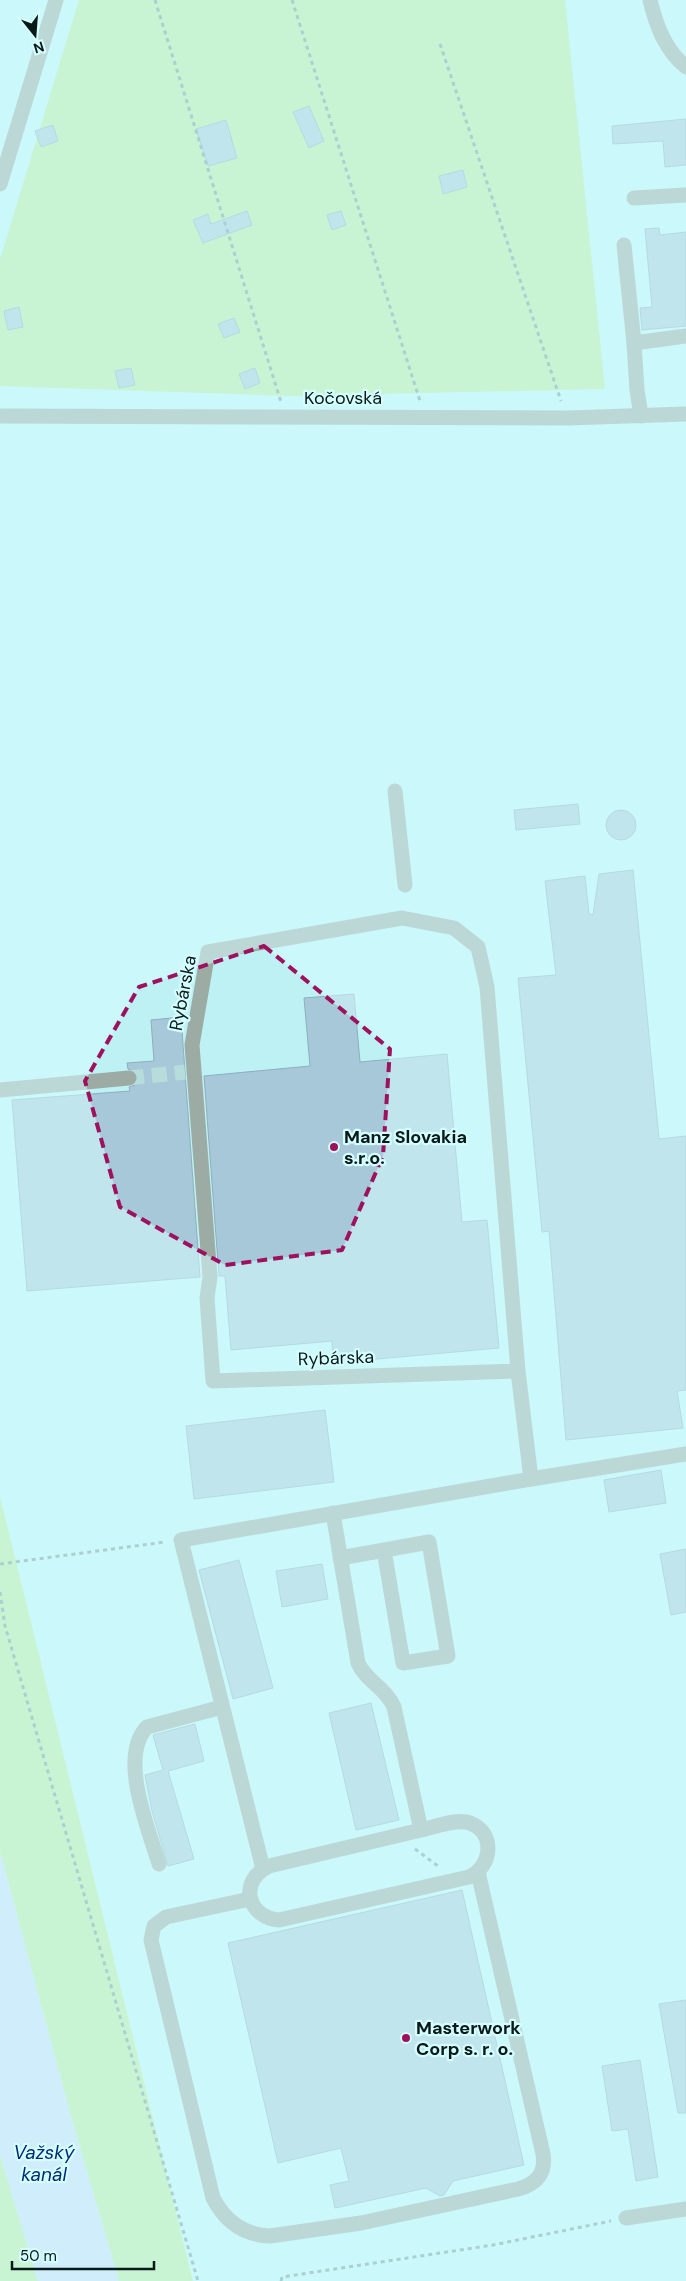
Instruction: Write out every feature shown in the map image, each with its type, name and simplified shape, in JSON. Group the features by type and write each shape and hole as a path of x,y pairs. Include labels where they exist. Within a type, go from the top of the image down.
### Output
{"street":[{"path":"0,184 56,0"},
{"path":"650,0 654,18 667,45 686,67"},
{"path":"634,198 686,195"},
{"path":"624,245 641,416"},
{"path":"634,343 686,336"},
{"name":"Kočovská","path":"0,416 568,418 686,414"},
{"path":"395,792 404,885"},
{"name":"Rybárska","path":"518,1371 213,1381 207,1298 210,1277 189,1072 208,952 402,918 454,928 478,947 487,987 518,1371 531,1478"},
{"path":"0,1090 128,1078"},
{"path":"263,1869 180,1540 531,1478 686,1454"},
{"path":"333,1513 358,1663 362,1672 390,1697 394,1707 421,1830"},
{"path":"340,1558 384,1550 429,1542 448,1656 403,1663 384,1550"},
{"path":"159,1864 137,1783 136,1752 142,1732 147,1727 222,1707"},
{"path":"464,1822 478,1828 484,1835 488,1852 485,1864 478,1872 457,1880 279,1920 263,1916 256,1910 250,1898 251,1885 254,1878 263,1869 421,1830 464,1822"},
{"path":"250,1898 166,1917 154,1926 151,1940 213,2198 223,2214 242,2230 270,2236 361,2223 518,2189 532,2184 541,2175 544,2166 543,2154 478,1872"},
{"path":"626,2218 686,2209"}],"path":[{"path":"155,0 281,401"},
{"path":"292,0 420,401"},
{"path":"440,44 559,396"},
{"path":"0,1564 180,1540"},
{"path":"0,1592 5,1626 198,2281"},
{"path":"396,1836 457,1880"},
{"path":"281,2281 282,2277 493,2244 626,2218"}],"highlighted area":[{"path":"264,946 390,1049 383,1156 342,1250 225,1265 120,1207 85,1081 139,987"}],"shaded area":[{"path":"0,0 686,0 686,2281 193,2281 0,1496"}],"green space":[{"path":"79,0 565,0 605,389 290,396 0,386 0,259"},
{"path":"0,1496 193,2281 119,2281 74,2128 0,1852"},
{"path":"0,2154 38,2281 0,2281"}],"water":[{"name":"Važský kanál","path":"0,1852 74,2128 119,2281 38,2281 0,2154"}],"building":[{"path":"309,106 324,141 309,148 293,112"},
{"path":"686,119 686,165 665,167 663,141 613,144 612,126"},
{"path":"226,120 237,158 208,166 196,129"},
{"path":"53,125 58,141 41,147 35,131"},
{"path":"463,170 467,187 443,194 439,176"},
{"path":"247,211 252,225 203,243 193,220 208,214 211,224"},
{"path":"341,211 346,225 332,230 327,215"},
{"path":"659,228 660,235 686,232 686,326 642,330 640,308 652,307 645,229"},
{"path":"19,307 23,327 8,330 4,311"},
{"path":"234,318 240,332 224,338 218,324"},
{"path":"131,368 135,385 119,388 115,371"},
{"path":"255,368 260,383 245,389 239,374"},
{"path":"578,804 580,824 516,830 514,810"},
{"path":"621,810 627,811 635,819 635,831 627,839 621,840 615,839 607,831 606,825 607,819 615,811"},
{"path":"633,870 659,1139 686,1136 686,1390 677,1391 683,1428 566,1440 549,1231 542,1232 518,978 556,975 545,881 585,876 589,914 593,915 599,874"},
{"name":"Manz Slovakia s.r.o.","path":"354,994 360,1062 447,1054 462,1222 487,1220 499,1348 333,1363 332,1341 231,1350 225,1276 219,1276 204,1076 310,1066 304,998"},
{"path":"181,1017 200,1277 27,1291 12,1100 130,1091 129,1087 135,1085 138,1078 136,1072 128,1069 127,1063 154,1061 151,1020"},
{"path":"325,1410 334,1482 194,1499 186,1426"},
{"path":"661,1470 666,1503 609,1512 604,1480"},
{"path":"686,1549 686,1612 671,1615 660,1554"},
{"path":"239,1560 273,1688 233,1699 199,1570"},
{"path":"322,1564 328,1599 282,1607 276,1571"},
{"path":"371,1703 399,1820 356,1830 329,1713"},
{"path":"195,1724 204,1761 168,1771 194,1859 168,1866 152,1811 145,1775 163,1770 153,1735"},
{"name":"Masterwork Corp s. r. o.","path":"462,1890 524,2165 453,2181 444,2195 440,2196 426,2188 335,2208 330,2185 349,2181 341,2148 278,2163 228,1943"},
{"path":"686,2000 686,2113 678,2113 659,2004"},
{"path":"640,2060 658,2177 636,2181 628,2129 612,2131 602,2066"}],"tunnel":[{"path":"129,1078 185,1072"}],"place":[{"name":"Manz Slovakia s.r.o.","path":"334,1147"},
{"name":"Masterwork Corp s. r. o.","path":"406,2038"}]}
